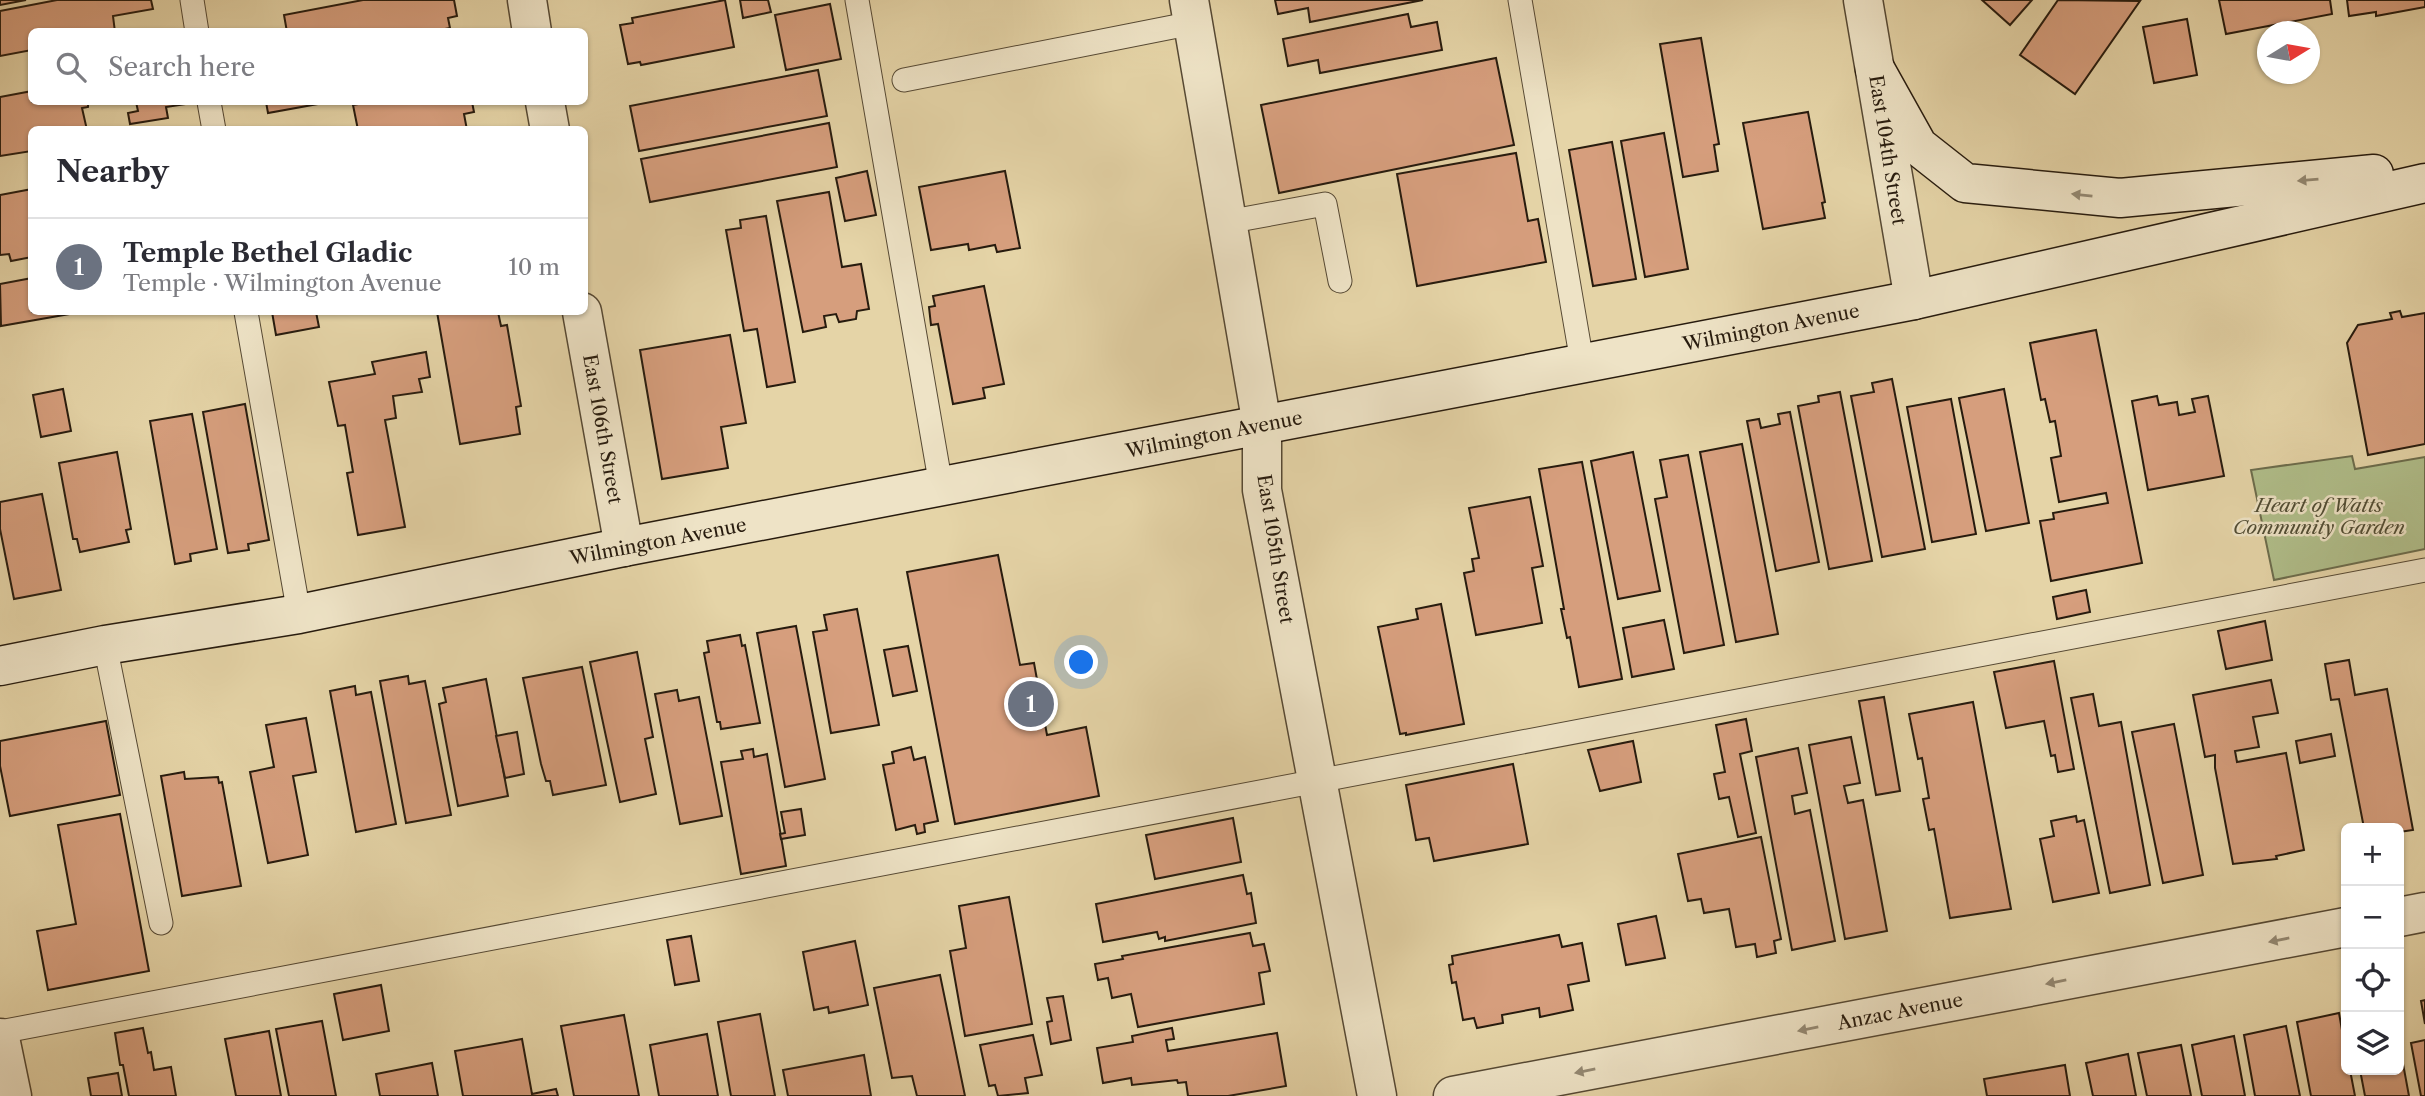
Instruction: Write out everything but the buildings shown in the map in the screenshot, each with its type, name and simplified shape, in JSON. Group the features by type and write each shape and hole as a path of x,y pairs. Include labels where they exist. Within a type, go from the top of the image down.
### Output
{"main road":[{"path":"527,0 531,28"},
{"name":"East 104th Street","path":"1863,0 1913,300"},
{"name":"East 105th Street","path":"1191,12 1262,425 1262,490 1377,1096"},
{"path":"1875,69 1918,146 1965,183 2120,198 2425,169"},
{"path":"546,105 549,126"},
{"name":"Wilmington Avenue","path":"0,666 105,645 299,614 624,547 1913,300 2425,183"},
{"name":"East 106th Street","path":"583,315 624,547"},
{"path":"2404,916 2425,912"},
{"name":"Anzac Avenue","path":"1453,1096 2341,928"},
{"path":"0,1038 12,1096"}],"lane":[{"path":"192,0 196,28"},
{"path":"857,0 941,486"},
{"path":"1520,0 1582,362"},
{"path":"904,80 1191,12"},
{"path":"210,105 213,126"},
{"path":"1227,222 1325,204 1340,281"},
{"path":"247,315 299,614"},
{"path":"0,1032 2425,570"},
{"path":"105,645 162,923"}],"green space":[{"name":"Heart of Watts Community Garden","path":"2352,456 2355,469 2425,457 2425,549 2274,580 2251,470"}],"place":[{"name":"Temple Bethel Gladic","path":"1031,704"}]}
